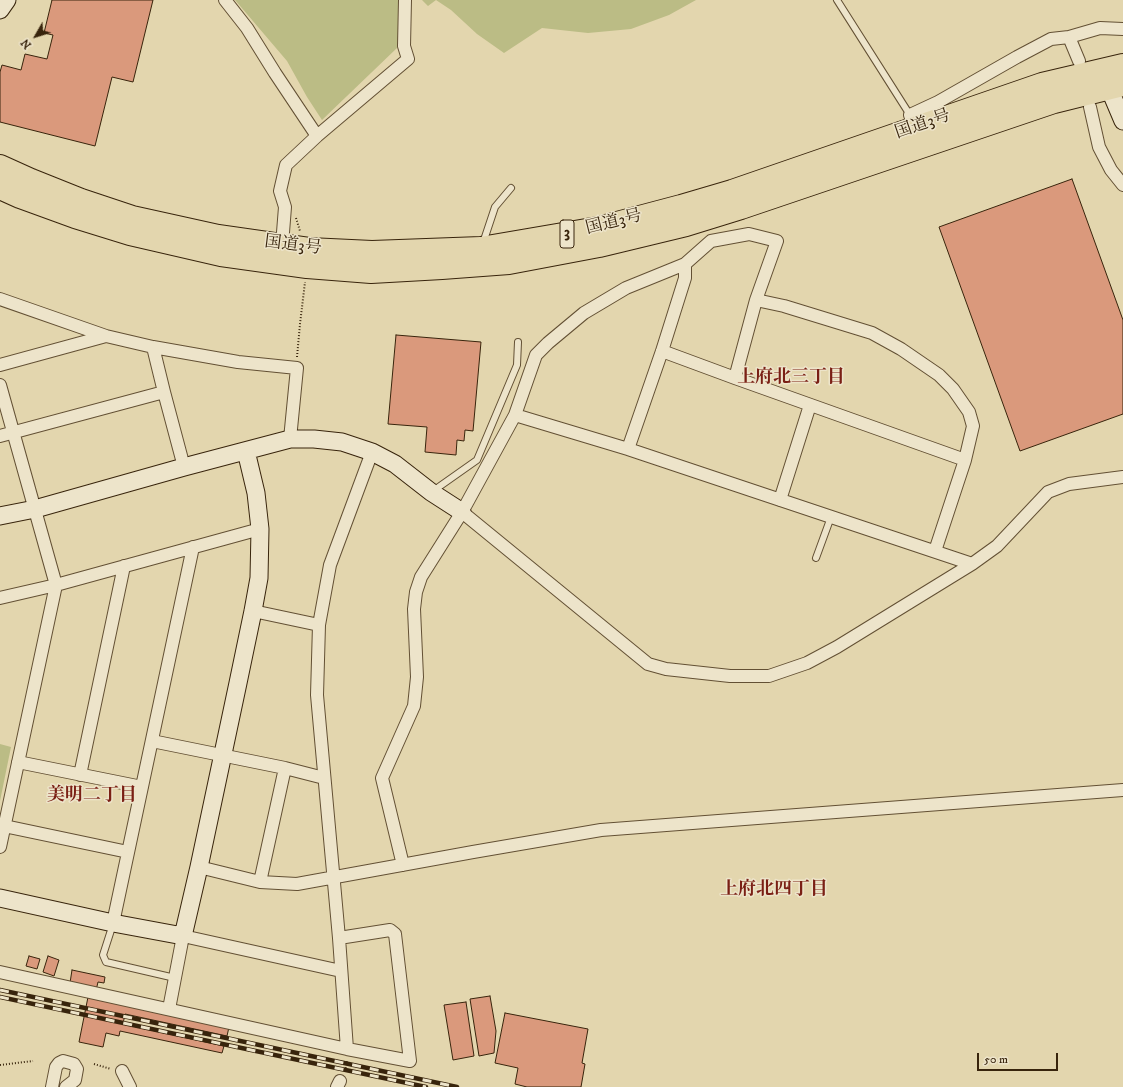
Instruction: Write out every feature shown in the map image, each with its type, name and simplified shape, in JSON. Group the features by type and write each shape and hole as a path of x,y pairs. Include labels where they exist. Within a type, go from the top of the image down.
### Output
{"highway":[{"name":"国道3号","path":"0,166 81,200 132,217 218,236 309,249 372,252 481,248 598,228 681,206 732,191 913,122 1042,84 1123,65"},
{"name":"国道3号","path":"0,188 74,218 130,234 222,255 307,267 371,272 509,263 599,246 693,223 1054,102 1116,87"}],"street":[{"path":"0,10 7,0"},
{"path":"225,0 247,28 275,74 317,136"},
{"path":"282,245 285,207 280,191 286,165 317,136 408,59 404,46 405,0"},
{"path":"913,122 938,102 1051,39 1069,37 1100,28 1123,29"},
{"path":"1069,37 1079,61"},
{"path":"1116,87 1123,121"},
{"path":"1090,107 1099,147 1111,170 1123,185"},
{"path":"403,865 382,778 414,706 417,677 414,609 416,592 421,577 462,512 515,414 536,355 548,343 584,314 620,292 685,264 711,242 749,234 777,241 756,300 735,378"},
{"path":"628,449 662,351 685,278 685,264"},
{"path":"0,299 106,336 153,347 238,362 297,368 290,439"},
{"path":"756,300 784,306 872,333 901,349 939,375 954,389 969,412 973,426 965,460 935,551"},
{"path":"0,365 106,336"},
{"path":"153,347 184,467"},
{"path":"662,351 965,460"},
{"path":"0,386 56,585 18,762 2,825 0,846"},
{"path":"0,436 14,434 164,392"},
{"path":"780,500 810,405"},
{"path":"515,414 628,449 972,564"},
{"path":"0,516 35,509 290,439 314,439 342,442 372,452 395,464 431,492 462,512 648,664 666,669 730,676 769,676 807,664 837,648 972,564 997,546 1048,492 1069,484 1123,477"},
{"path":"169,1009 183,936 199,868 259,578 260,529 256,493 246,450"},
{"path":"347,1049 339,938 317,695 319,625 330,565 372,452"},
{"path":"0,598 56,585 260,529"},
{"path":"113,923 193,547"},
{"path":"80,774 124,566"},
{"path":"253,611 319,625"},
{"path":"152,741 285,768 324,778"},
{"path":"18,762 142,787"},
{"path":"260,882 285,768"},
{"path":"199,868 260,882 297,884 601,830 1123,790"},
{"path":"2,825 128,852"},
{"path":"0,898 341,971"},
{"path":"0,972 347,1049 410,1060 395,934 390,930 339,938"},
{"path":"52,1087 56,1067 63,1061 74,1064 77,1069 75,1080 66,1087"},
{"path":"122,1071 130,1087"}],"lane":[{"path":"837,0 913,122"},
{"path":"481,248 495,207 512,188"},
{"path":"431,492 477,460 517,365 518,342"},
{"path":"816,558 831,517"},
{"path":"113,923 103,956 106,962 175,978"}],"path":[{"path":"297,368 300,324 307,267"},
{"path":"339,1084 343,1079 347,1049"},
{"path":"0,1065 33,1061"},
{"path":"94,1064 122,1071"}],"green space":[{"path":"235,0 404,0 404,22 397,48 322,120 287,61"},
{"path":"422,0 436,0 428,6"},
{"path":"436,0 696,0 669,15 631,29 588,33 542,28 504,53 477,34 451,10"},
{"path":"0,744 11,747 0,801"}],"building":[{"path":"52,0 153,0 133,82 112,77 95,146 0,122 0,72 2,65 21,70 25,54 47,59 53,35 44,33"},
{"path":"1072,179 1123,320 1123,414 1020,451 939,227"},
{"path":"396,335 481,342 473,431 465,430 464,441 457,440 456,455 425,452 427,427 388,424"},
{"path":"29,956 40,959 37,969 26,966"},
{"path":"48,956 59,960 54,976 43,972"},
{"path":"72,970 105,977 104,983 98,982 94,999 229,1027 227,1036 125,1014 123,1024 224,1046 222,1053 120,1031 119,1036 106,1033 103,1047 79,1042 90,987 70,983"},
{"path":"490,996 496,1031 494,1053 479,1056 470,999"},
{"path":"466,1002 474,1056 453,1060 444,1005"},
{"path":"505,1013 588,1029 582,1063 585,1064 581,1087 527,1087 515,1084 518,1068 495,1063"}],"railway":[{"path":"0,990 457,1087"},
{"path":"0,997 426,1087"}],"district":[{"name":"上府北三丁目","path":"791,378"},
{"name":"美明二丁目","path":"92,796"},
{"name":"上府北四丁目","path":"774,890"}]}
